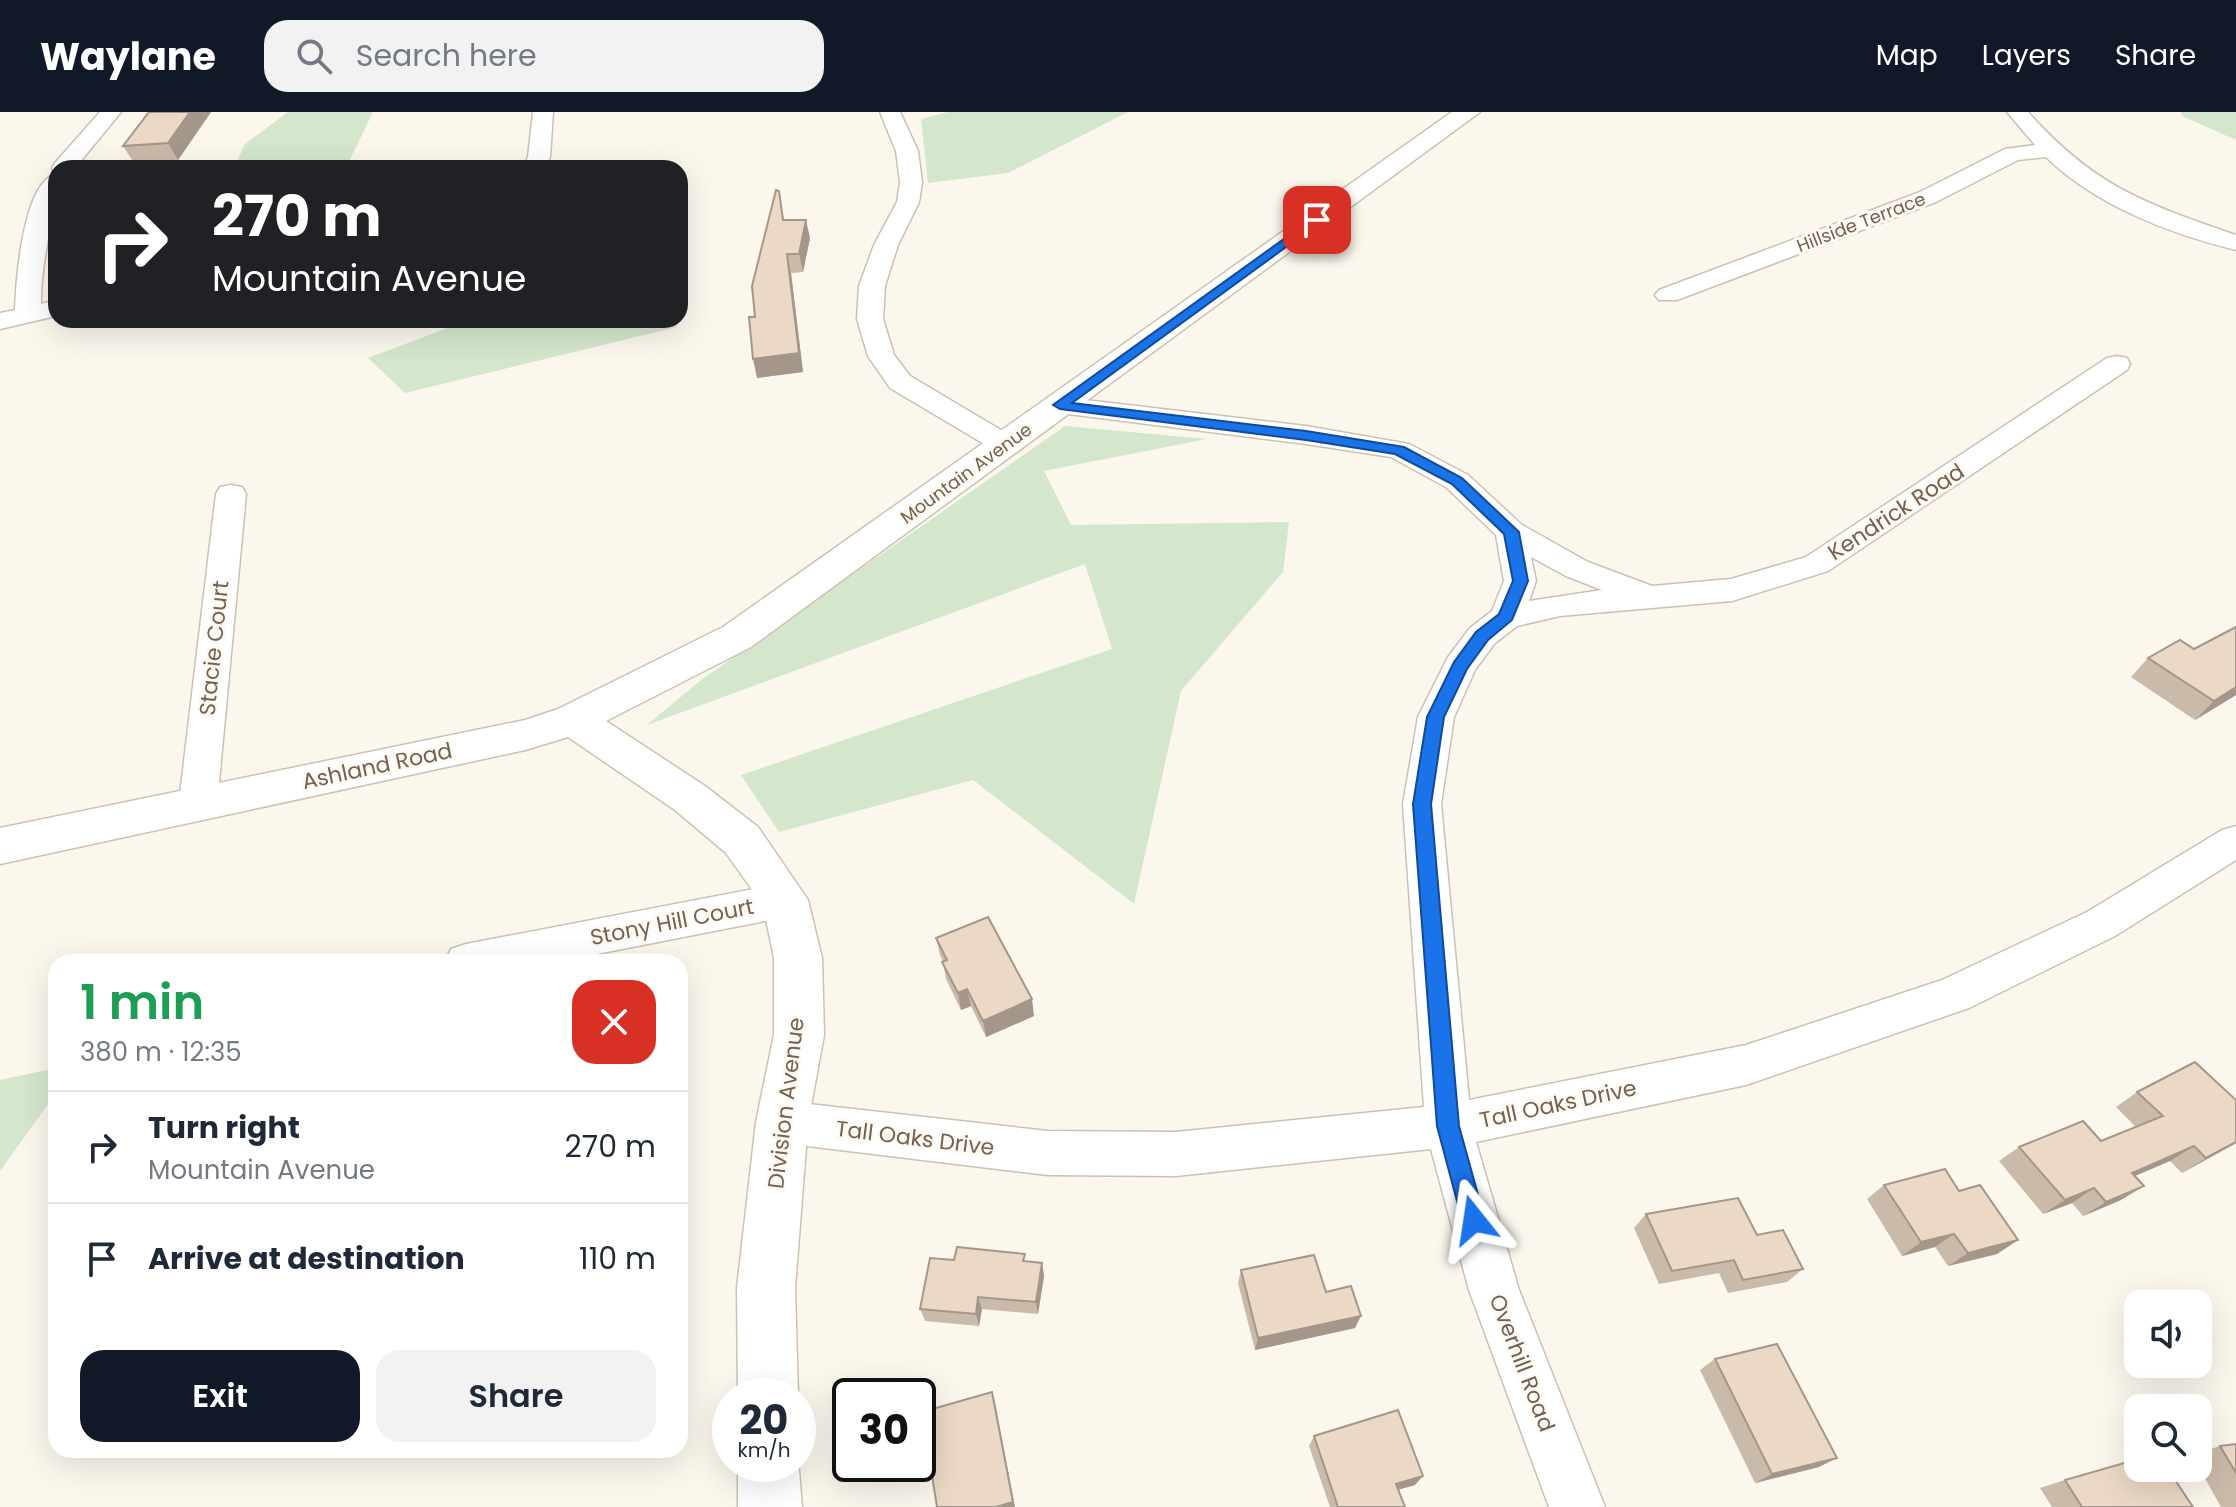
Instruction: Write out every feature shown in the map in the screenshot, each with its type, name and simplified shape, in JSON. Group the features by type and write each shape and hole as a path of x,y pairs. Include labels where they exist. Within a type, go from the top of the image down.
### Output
{"main road":[{"name":"Mountain Avenue","path":"737,637 1468,112"},
{"name":"Ashland Road","path":"0,846 525,735 573,720 737,637"},
{"name":"Division Avenue","path":"573,720 690,798 742,840 785,900 798,958 799,1035 782,1122 766,1288 768,1378"},
{"path":"769,1482 770,1507"}],"street":[{"path":"70,160 111,112"},
{"path":"538,160 543,112"},
{"path":"890,112 907,151 911,182 908,202 886,245 872,286 870,319 881,356 900,382 1006,445"},
{"path":"2017,112 2052,150 2087,180 2164,218 2236,243"},
{"name":"Hillside Terrace","path":"1668,295 1913,203 2013,154 2052,150"},
{"path":"28,314 28,266 36,227 48,199"},
{"path":"0,321 48,310"},
{"name":"Kendrick Road","path":"1506,617 1560,605 1732,590 1817,564 2117,364"},
{"path":"1060,405 1306,435 1399,450 1457,481 1511,532"},
{"name":"Stacie Court","path":"198,803 231,494"},
{"name":"Kendrick Road","path":"1511,532 1577,569 1650,595"},
{"name":"Overhill Road","path":"1511,532 1520,581 1506,617 1482,636 1460,666 1436,717 1422,804 1448,1126 1494,1290 1577,1507"},
{"name":"Tall Oaks Drive","path":"782,1122 1048,1153 1160,1154 1448,1126 1746,1065 1954,995 2101,924 2236,841"},
{"name":"Stony Hill Court","path":"507,954 785,900"}],"green space":[{"path":"288,112 373,112 350,160 238,160 245,144"},
{"path":"948,112 1128,112 1008,173 928,183 921,119"},
{"path":"2181,112 2236,112 2236,140 2182,116"},
{"path":"448,328 673,328 405,393 368,358"},
{"path":"1065,426 1207,439 1044,471 1071,525 1289,522 1283,572 1181,691 1134,904 973,780 779,832 741,775 1112,649 1085,564 647,725 701,680"},
{"path":"48,1070 48,1104 0,1171 0,1080"}],"building":[{"path":"149,112 190,112 168,143 123,146"},
{"path":"776,190 779,191 783,220 806,220 799,254 787,254 799,353 753,359 749,317 755,317 752,286"},
{"path":"2236,627 2236,687 2214,701 2148,658 2180,640 2194,649"},
{"path":"988,917 1032,999 983,1021 967,989 958,993 942,962 947,960 936,938"},
{"path":"2195,1062 2236,1100 2236,1142 2206,1158 2194,1146 2132,1173 2144,1186 2106,1202 2094,1188 2065,1200 2019,1147 2083,1121 2101,1141 2163,1116 2137,1092"},
{"path":"1945,1169 1959,1191 1980,1185 2018,1240 1968,1253 1954,1234 1921,1242 1884,1185"},
{"path":"1738,1198 1757,1235 1783,1230 1803,1269 1743,1280 1734,1260 1672,1271 1646,1214"},
{"path":"957,1247 1025,1254 1023,1261 1042,1263 1036,1302 978,1297 976,1314 920,1309 930,1258 954,1260"},
{"path":"1314,1255 1326,1292 1351,1286 1361,1316 1258,1338 1241,1270"},
{"path":"1777,1344 1837,1458 1772,1474 1715,1359"},
{"path":"992,1392 1013,1502 996,1507 937,1507 933,1482 936,1482 936,1408"},
{"path":"1398,1410 1423,1476 1396,1484 1405,1507 1338,1507 1314,1436"},
{"path":"2236,1444 2236,1473 2220,1446"},
{"path":"2124,1463 2124,1482 2176,1482 2193,1507 2082,1507 2065,1480"}],"route":[{"path":"1317,220 1060,405 1306,435 1399,450 1457,481 1511,532 1520,581 1506,617 1482,636 1460,666 1436,717 1422,804 1448,1126 1474,1220"}]}
